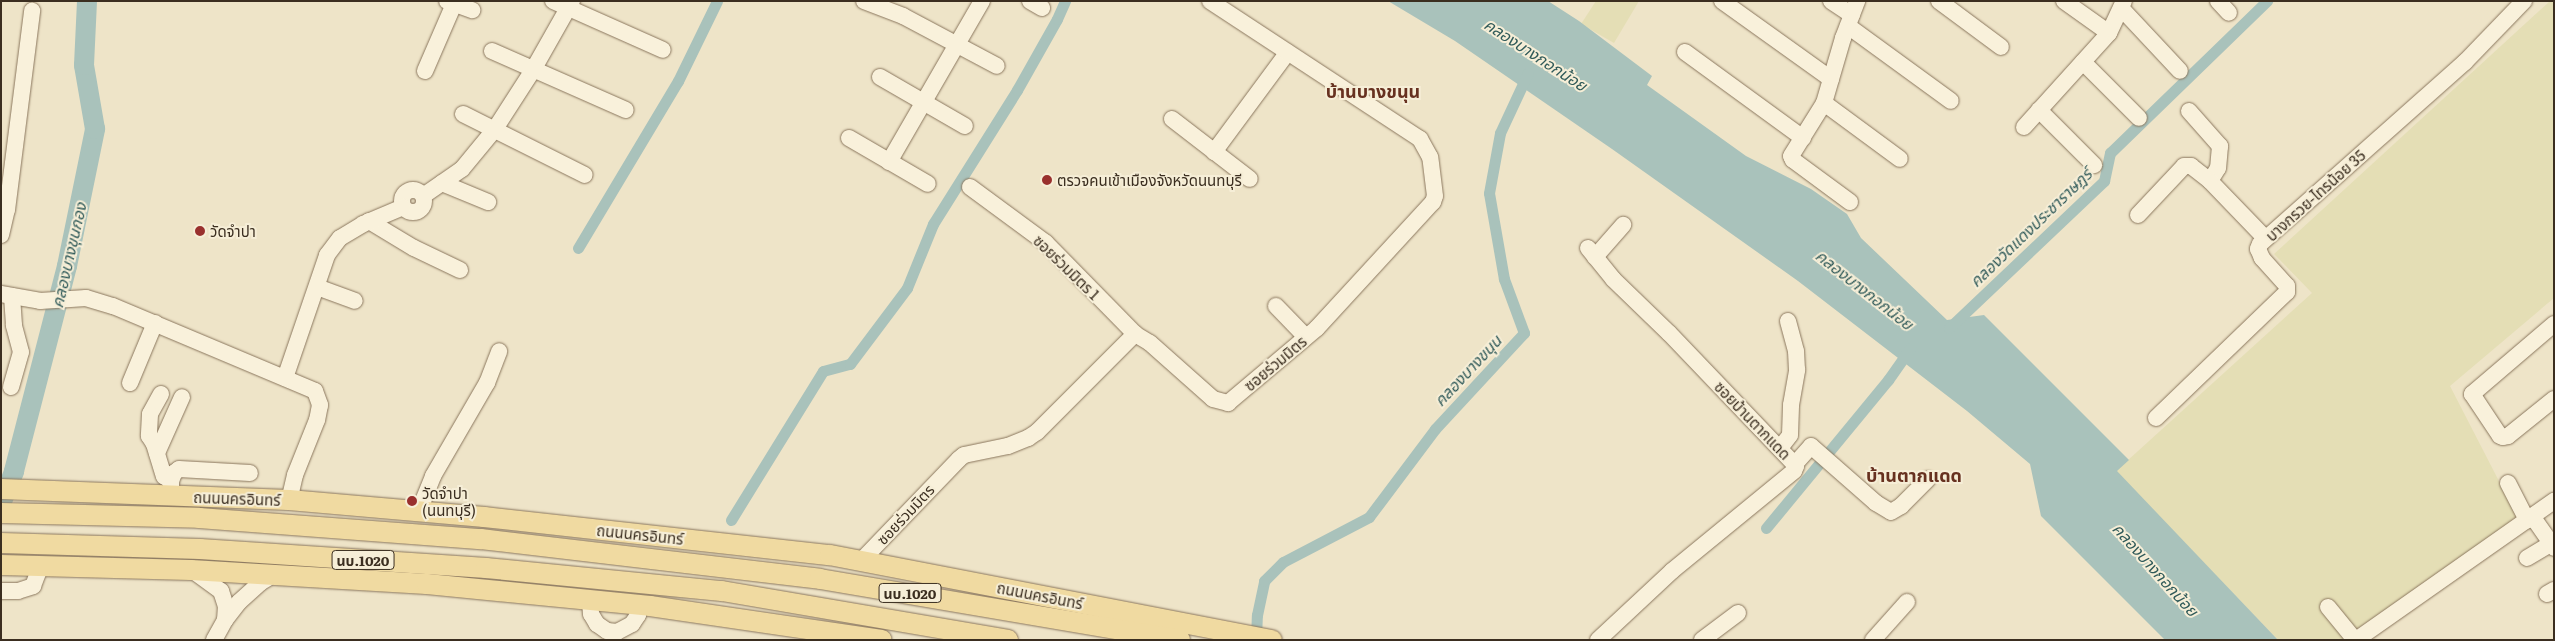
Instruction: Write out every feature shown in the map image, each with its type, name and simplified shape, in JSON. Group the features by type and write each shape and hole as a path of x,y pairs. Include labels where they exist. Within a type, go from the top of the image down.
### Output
{"main road":[{"name":"ถนนนครอินทร์","path":"1,489 171,488 484,517 830,555 1268,639"},
{"name":"ถนนนครอินทร์","path":"6,513 209,519 481,538 820,579 1180,640"},
{"path":"484,517 639,556"},
{"name":"นบ.1020","path":"2,543 200,549 486,568 722,591 1008,640"},
{"name":"นบ.1020","path":"1,564 275,574 436,585 645,606 882,640"},
{"path":"645,606 662,597 711,596 722,591"}],"street":[{"path":"553,1 570,5 663,50"},
{"path":"864,1 903,16 997,66"},
{"path":"889,162 982,1"},
{"name":"ซอยร่วมมิตร","path":"861,561 964,454 1008,446 1037,432 1136,334 1150,343 1212,399 1222,404 1232,400 1317,328 1433,202 1435,196 1430,158 1420,139 1210,1"},
{"path":"1722,1 1831,79"},
{"path":"1831,1 1852,14 1952,102"},
{"path":"1939,1 2001,46"},
{"path":"2064,1 2109,34"},
{"name":"บางกรวย-ไทรน้อย 35","path":"2156,418 2287,292 2288,286 2259,253 2258,246 2265,238 2465,62 2524,1"},
{"path":"425,71 450,2 472,10"},
{"path":"285,378 327,256 340,238 369,221 403,207 402,198 407,191 416,190 423,196 462,169 495,129 533,70 570,5"},
{"path":"2024,127 2109,34 2123,5 2180,71"},
{"path":"1,235 7,210 32,11"},
{"path":"1850,202 1793,160 1791,156 1824,103 1852,14"},
{"path":"492,51 626,110"},
{"path":"1214,152 1288,52"},
{"path":"1685,52 1802,138"},
{"path":"2083,62 2139,118"},
{"path":"880,77 965,126"},
{"path":"1824,103 1900,159"},
{"path":"2039,110 2094,165"},
{"path":"2189,111 2220,146 2218,168 2210,181"},
{"path":"462,114 495,129 542,156 585,175"},
{"path":"1172,119 1250,179"},
{"path":"849,138 928,184"},
{"path":"2138,215 2186,166 2191,166 2210,181 2265,238"},
{"path":"442,183 488,202"},
{"name":"ซอยร่วมมิตร 1","path":"970,187 1046,244 1136,334"},
{"path":"369,221 414,248 460,270"},
{"name":"ซอยบ้านตากแดด","path":"1598,640 1672,570 1794,471 1795,464 1613,279 1592,252 1623,225"},
{"path":"316,287 355,301"},
{"path":"11,387 21,352 7,295 40,300 86,298 113,306 155,323 315,391 320,405 317,420 295,475 289,500"},
{"path":"1276,306 1306,337"},
{"path":"1780,448 1790,435 1791,405 1797,370 1796,351 1788,321"},
{"path":"130,383 155,323"},
{"path":"2554,324 2472,394 2500,436 2508,436 2554,399"},
{"path":"419,512 433,476 487,383 499,352"},
{"path":"161,394 150,414 149,436 157,453 164,476 171,488"},
{"path":"157,453 182,397"},
{"path":"1795,464 1811,446 1876,503 1891,512 1901,506 1928,479"},
{"path":"171,488 174,473 179,469 250,473"},
{"path":"2508,483 2529,518 2553,545 2527,558"},
{"path":"2328,607 2355,640 2554,501"},
{"path":"1,591 18,591 33,586 41,565"},
{"path":"191,570 212,582 221,591 226,606 225,620"},
{"path":"214,640 225,620 249,592 275,574"},
{"path":"590,600 594,619 603,635 624,630 635,620 645,606"},
{"path":"1873,640 1907,602"},
{"path":"1702,640 1738,613"}],"shaded area":[{"path":"1596,1 1639,1 1614,43 1581,24"},
{"path":"2550,1 2554,1 2554,298 2450,386 2518,518 2341,640 2278,640 2116,471 2312,293 2274,254"}],"water":[{"name":"คลองบางกอกน้อย","path":"1388,1 1548,1 1579,21 1652,76 1647,85 1746,156 1811,189 1847,214 1861,238 1947,320 1984,315 2129,460 2117,471 2278,640 2165,640 2041,516 2030,464 1967,411 1798,281 1612,149 1455,41"}],"waterway":[{"name":"คลองบางขุนกอง","path":"1,504 14,471 67,266 95,129 84,65 87,1"},
{"path":"578,248 678,81 717,1"},
{"path":"731,520 823,371 850,364 907,288 933,224 1017,90 1057,19 1065,1"},
{"name":"คลองวัดแดงประชาราษฎร์","path":"1949,328 2104,181 2110,153 2267,1"},
{"name":"คลองบางขนุน","path":"1256,640 1257,615 1264,581 1283,562 1369,517 1435,429 1524,333 1504,279 1489,193 1500,133 1528,73"},
{"path":"1766,528 1888,380 1910,348"}],"place":[{"name":"ตรวจคนเข้าเมืองจังหวัดนนทบุรี","path":"1047,180"},
{"name":"วัดจําปา","path":"200,231"},
{"name":"วัดจำปา (นนทบุรี)","path":"412,501"}],"district":[{"name":"บ้านบางขนุน","path":"1373,91"},
{"name":"บ้านตากแดด","path":"1914,475"}]}
